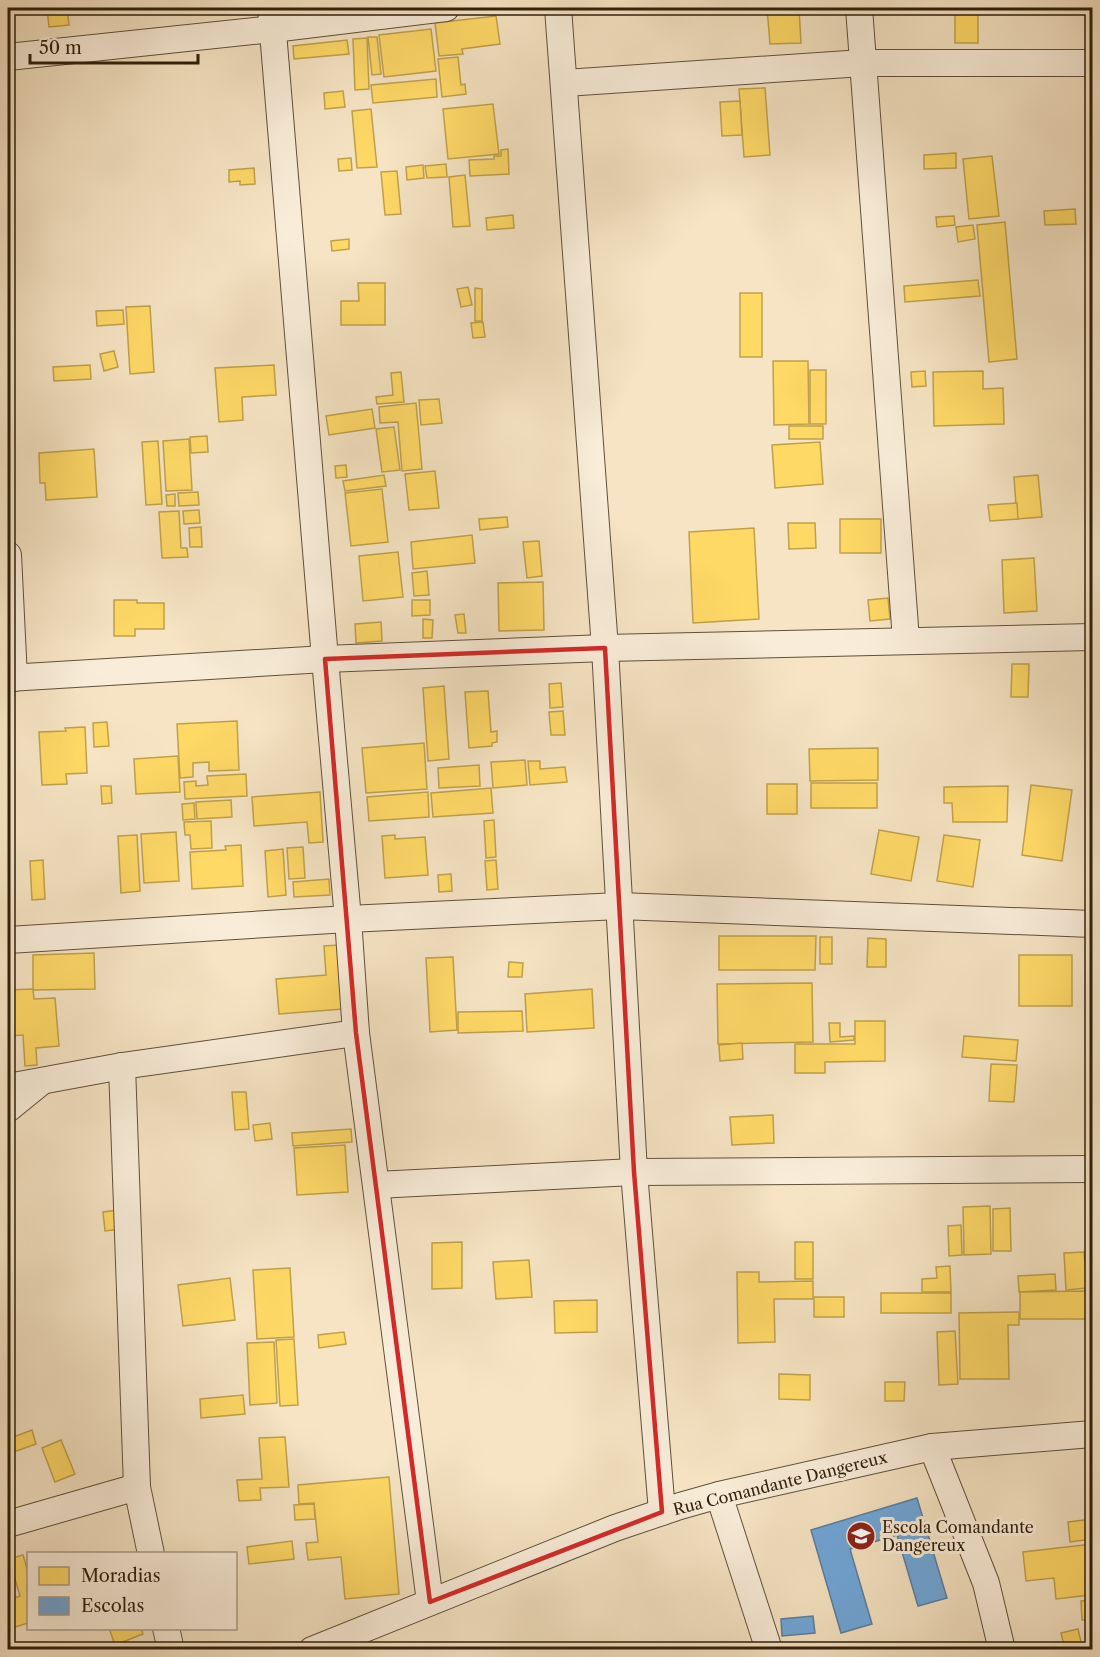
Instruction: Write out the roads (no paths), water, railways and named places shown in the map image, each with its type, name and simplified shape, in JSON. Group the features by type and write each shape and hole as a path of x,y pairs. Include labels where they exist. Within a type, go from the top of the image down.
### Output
{"street":[{"path":"8,57 272,18 446,8"},
{"path":"558,8 605,648 634,1172 662,1512"},
{"path":"858,8 906,640"},
{"path":"272,18 356,1034 430,1602"},
{"path":"565,83 863,63 1092,63"},
{"path":"8,555 10,678 325,659 605,648 1092,637"},
{"path":"8,939 619,906 1092,924"},
{"path":"8,1087 122,1066 356,1034"},
{"path":"122,1066 137,1487 151,1552"},
{"path":"8,1109 44,1080"},
{"path":"376,1185 634,1172 1092,1169"},
{"name":"Rua Comandante Dangereux","path":"312,1650 615,1528 719,1494 932,1447 1092,1434"},
{"path":"932,1447 986,1582 1002,1650"},
{"path":"8,1524 137,1487"},
{"path":"719,1494 769,1650"},
{"path":"166,1630 171,1650"}],"place":[{"name":"Escola Comandante Dangereux","path":"861,1536"}]}
